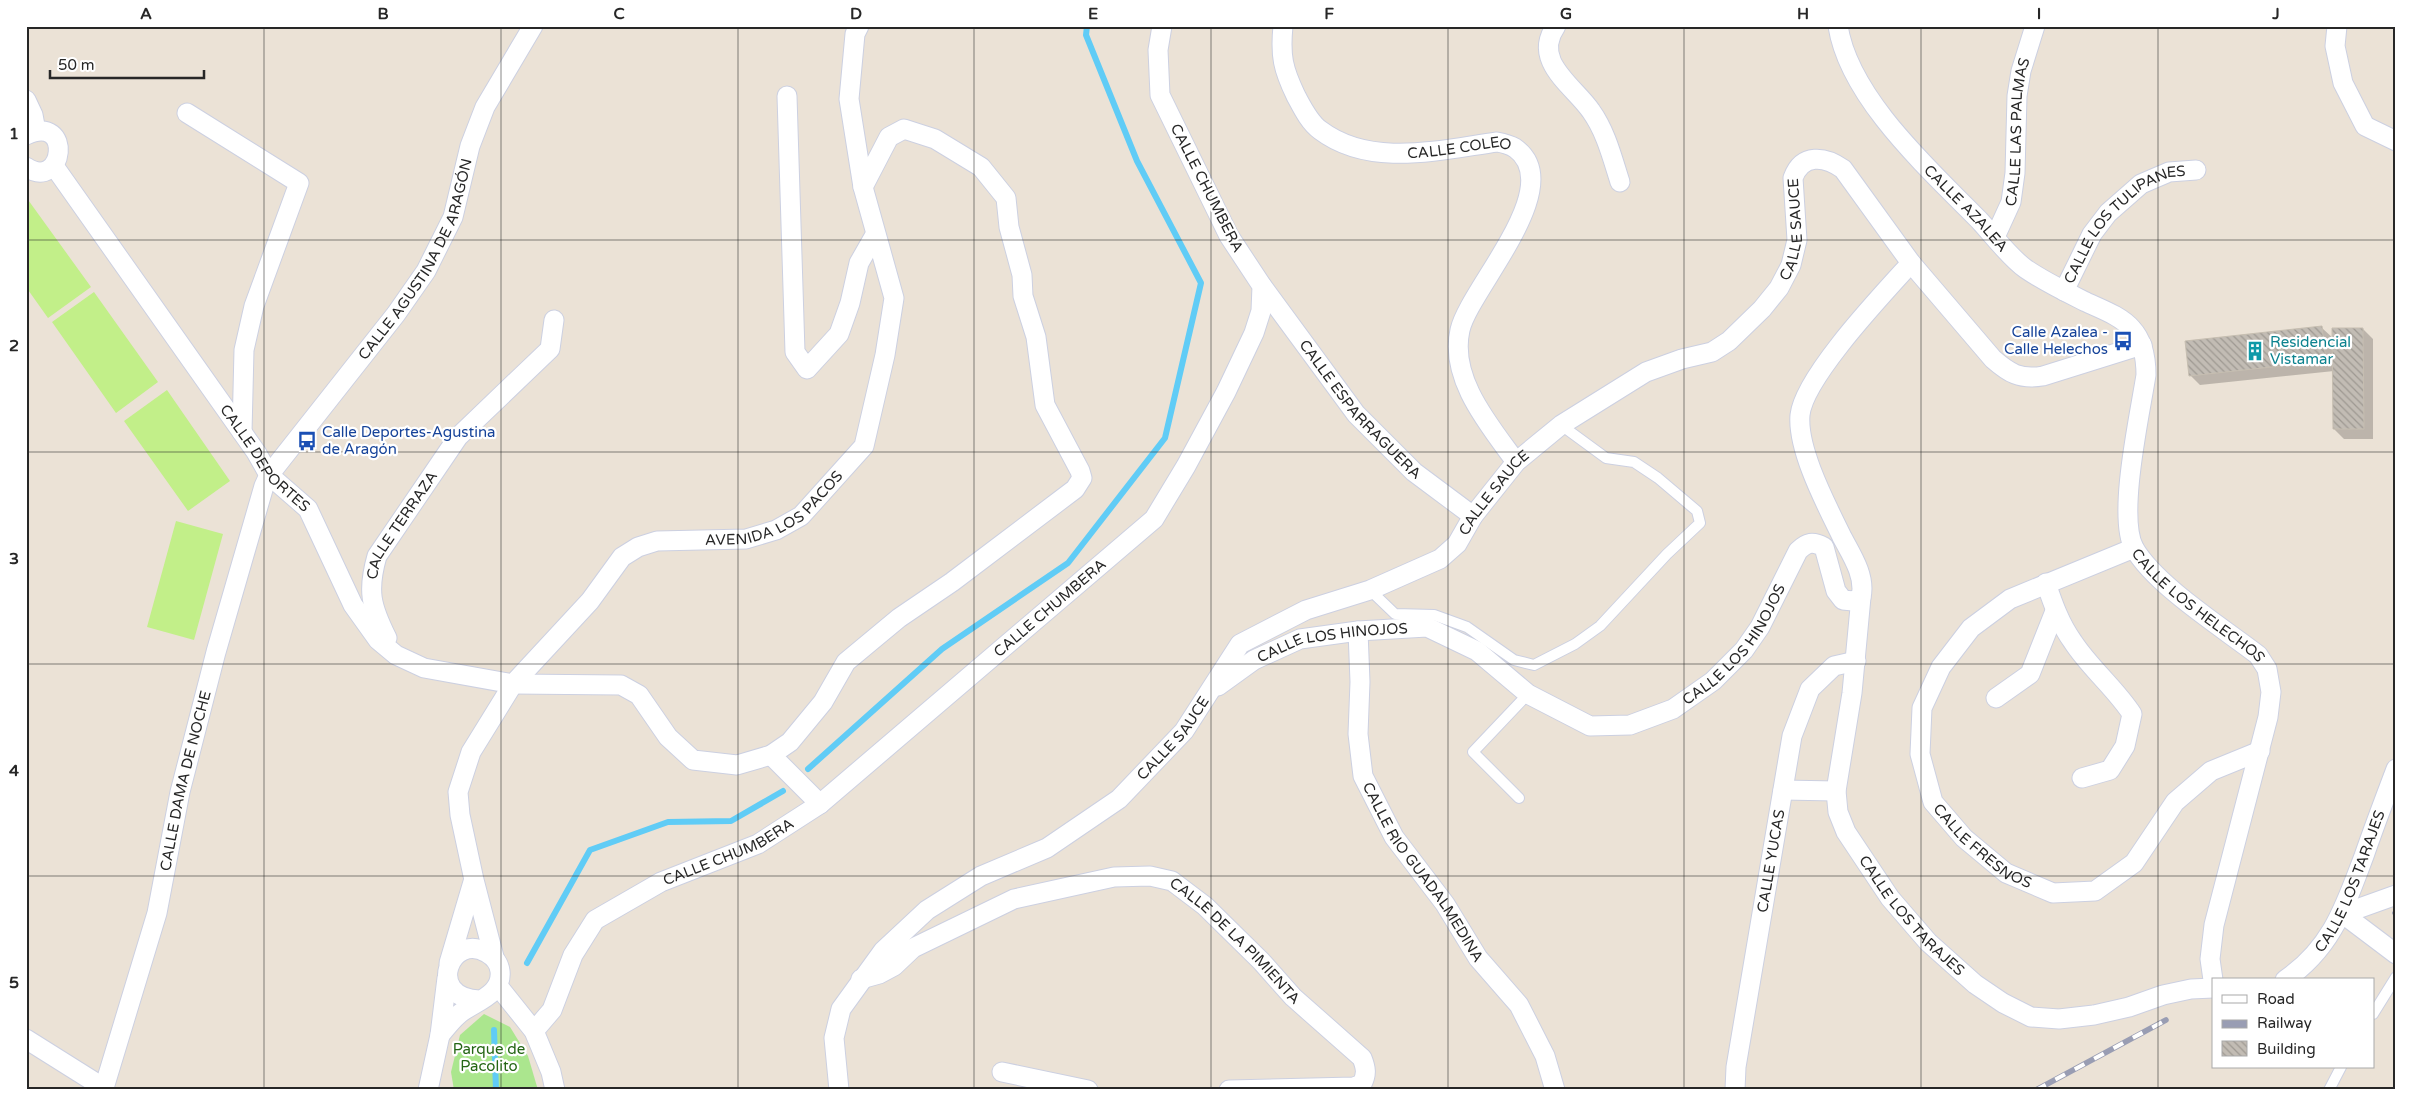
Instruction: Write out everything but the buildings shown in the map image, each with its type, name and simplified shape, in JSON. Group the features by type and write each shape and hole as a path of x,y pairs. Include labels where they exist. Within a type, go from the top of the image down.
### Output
{"street":[{"name":"CALLE AGUSTINA DE ARAGÓN","path":"269,475 396,314 426,270 452,217 470,146 485,107 533,26"},
{"name":"AVENIDA LOS PACOS","path":"494,957 474,880 460,815 458,792 471,752 512,684 590,601 622,557 638,547 657,541 746,540 776,530 801,516 864,446 885,355 894,298 862,187 849,99 856,34 859,26"},
{"name":"CALLE CHUMBERA","path":"534,1031 552,1010 573,955 595,920 662,882 758,844 820,804 1154,519 1200,442 1250,341 1261,311 1262,286 1230,236 1160,95 1158,50 1162,26"},
{"name":"CALLE COLEO","path":"1283,26 1281,52 1288,79 1302,108 1318,129 1345,145 1384,154 1497,142 1514,147 1527,160 1530,177 1528,196 1515,232 1468,309 1459,331 1459,357 1466,384 1484,417 1516,462"},
{"path":"1556,26 1549,48 1551,61 1557,74 1591,110 1607,140 1620,182"},
{"name":"CALLE AZALEA","path":"1838,26 1849,67 1869,101 1927,167 2025,268 2064,291 2109,313 2132,328 2142,345"},
{"name":"CALLE LAS PALMAS","path":"1995,237 2011,202 2015,173 2017,96 2021,71 2035,26"},
{"path":"2337,26 2334,46 2343,83 2365,126 2396,141"},
{"path":"787,96 795,352 807,369 839,334 850,303 860,263 875,235"},
{"path":"26,100 33,115 31,133 46,132 55,138 59,147 59,157 54,166 41,172 33,171 26,167"},
{"path":"187,113 299,183 254,306 244,350 242,432"},
{"path":"512,684 621,685 639,695 668,737 693,760 737,765 771,755 790,742 823,702 846,662 899,618 952,582 1079,485 1082,478 1080,471 1045,405 1036,337 1023,296 1022,275 1010,227 1006,198 981,167 935,139 904,130 889,137 862,187"},
{"name":"CALLE SAUCE","path":"838,1090 834,1038 841,1009 883,951 927,910 981,876 1047,848 1119,799 1184,731 1240,644 1306,610 1370,590 1440,559 1457,544 1473,516 1516,462 1561,425 1646,372 1712,352 1729,341 1762,309 1780,288 1791,265 1797,240 1793,178 1796,169 1804,162 1819,158 1832,161 1843,169 1911,263 1993,359 2006,371 2028,379 2142,345"},
{"name":"CALLE DEPORTES","path":"54,166 242,432 269,475 308,509 353,605 378,640 396,655 424,668 512,684"},
{"name":"CALLE LOS TULIPANES","path":"2064,291 2092,234 2108,213 2141,184 2168,172 2196,170"},
{"path":"1861,596 1863,588 1856,566 1814,476 1803,441 1800,415 1810,387 1859,322 1911,263"},
{"name":"CALLE ESPARRAGUERA","path":"1262,286 1356,414 1414,472 1473,516"},
{"name":"CALLE TERRAZA","path":"396,655 378,620 371,597 371,578 378,556 458,437 550,349 554,320"},
{"name":"CALLE LOS HELECHOS","path":"2142,345 2146,361 2146,375 2128,492 2127,522 2134,548 2157,577 2258,655 2267,669 2271,692 2268,717 2260,751 2214,926 2210,959 2213,978"},
{"name":"CALLE DAMA DE NOCHE","path":"104,1089 157,913 180,792 258,500 269,475"},
{"name":"CALLE LOS HINOJOS","path":"1207,695 1254,660 1300,639 1358,631 1427,627 1476,650 1528,694 1590,726 1630,725 1673,709 1712,682 1744,650 1760,627 1798,551 1805,544 1816,542 1824,547 1836,590 1843,600 1853,601 1861,596"},
{"name":"CALLE FRESNOS","path":"2134,548 2010,599 1971,628 1941,667 1922,708 1920,754 1933,802 1964,838 2006,873 2053,892 2095,891 2134,863 2175,802 2211,771 2260,751"},
{"path":"2046,583 2055,610 2074,644 2121,696 2132,714 2125,746 2110,770 2082,778"},
{"name":"CALLE LOS TARAJES","path":"1861,596 1856,661 1836,790 1838,812 1846,832 1890,898 1928,942 1976,984 2003,1003 2031,1017 2059,1019 2094,1015 2129,1007 2163,995 2212,988"},
{"path":"1996,698 2030,674 2055,610"},
{"name":"CALLE RIO GUADALMEDINA","path":"1358,631 1360,682 1358,734 1363,776 1394,837 1445,904 1478,958 1520,1005 1545,1056 1555,1090"},
{"name":"CALLE YUCAS","path":"1735,1090 1736,1067 1792,736 1810,689 1834,666 1856,661"},
{"path":"771,755 820,804"},
{"name":"CALLE LOS TARAJES","path":"2288,978 2301,969 2328,937 2342,914 2396,769"},
{"path":"1783,790 1836,790"},
{"name":"CALLE DE LA PIMIENTA","path":"861,979 879,974 894,966 913,948 1014,899 1114,877 1150,876 1172,881 1205,906 1261,961 1293,997 1362,1058 1366,1067 1362,1084 1354,1087 1230,1090"},
{"name":"AVENIDA LOS PACOS","path":"428,1090 440,1035 448,971 474,880"},
{"path":"2342,914 2396,895"},
{"path":"2342,914 2396,954"},
{"path":"479,948 494,957 500,971 498,986 490,995 479,1000 465,999 453,991 448,971 461,951 479,948"},
{"path":"498,986 534,1031 551,1072 555,1090"},
{"name":"AVENIDA LOS PACOS","path":"440,1035 458,1014 479,1000"},
{"path":"26,1040 104,1089"},
{"path":"1002,1072 1088,1090"}],"lane":[{"path":"1370,590 1395,614 1434,614 1467,627 1514,660 1534,664 1575,644 1600,626 1667,554 1700,524 1697,511 1658,478 1634,462 1606,458 1561,425"},
{"path":"1520,798 1473,752 1528,694"},
{"path":"2374,1012 2396,978"},
{"path":"2329,1090 2340,1068"}],"green space":[{"path":"26,197 91,287 48,318 26,287"},
{"path":"94,292 158,382 116,413 52,322"},
{"path":"167,390 230,481 188,511 124,421"},
{"path":"176,521 223,534 194,640 147,627"},
{"name":"Parque de Pacolito","path":"484,1014 510,1027 528,1056 538,1090 454,1090 451,1072 460,1035"}],"waterway":[{"path":"808,769 942,649 1068,563 1165,438 1201,283 1137,161 1086,35 1087,26"},
{"path":"527,963 590,850 668,822 731,821 783,791"},
{"path":"494,1030 496,1090"}],"railway":[{"path":"2036,1090 2166,1020"}],"place":[{"name":"Calle Azalea - Calle Helechos","path":"2123,341"},
{"name":"Residencial Vistamar","path":"2255,351"},
{"name":"Calle Deportes-Agustina de Aragón","path":"307,441"}]}
